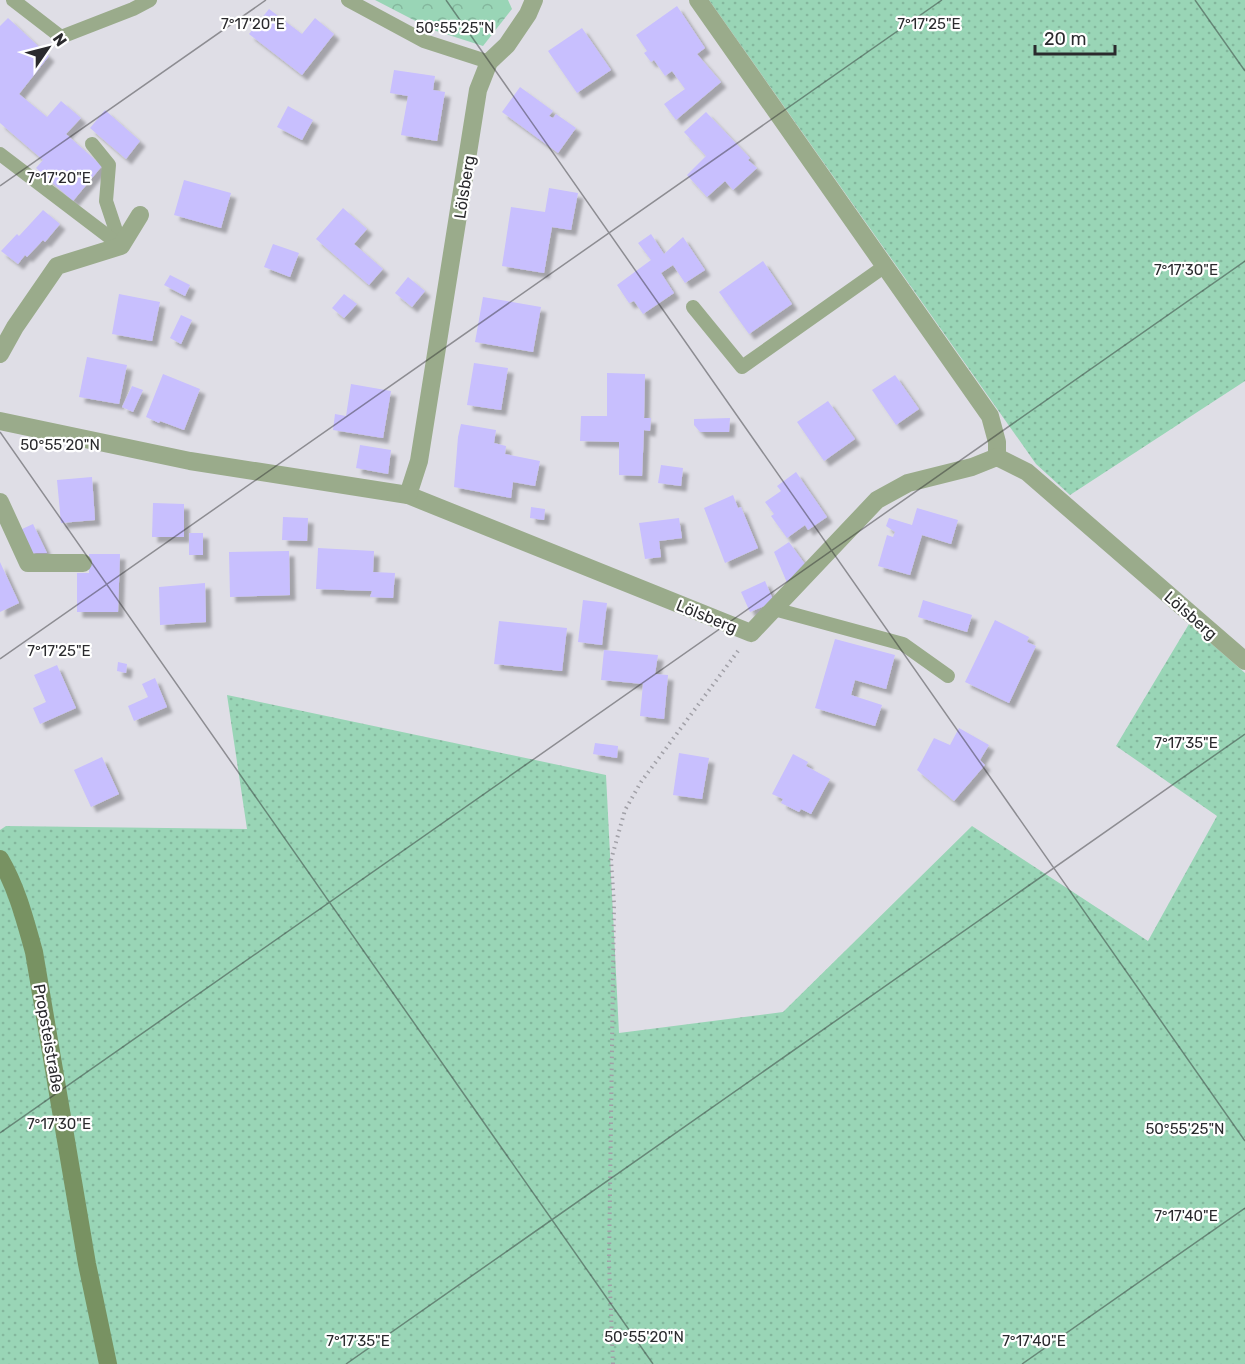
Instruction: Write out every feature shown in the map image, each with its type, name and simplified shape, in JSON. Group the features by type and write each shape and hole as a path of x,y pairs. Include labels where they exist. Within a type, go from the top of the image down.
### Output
{"street":[{"name":"Lölsberg","path":"408,495 419,461 423,439 478,90 489,62 507,45 528,14 534,0"},
{"path":"698,0 990,416 997,441 997,457"},
{"path":"0,354 15,327 57,266 121,246 140,215"},
{"name":"Lölsberg","path":"0,421 190,461 408,495 751,633 877,500 908,483 972,467 997,457 1027,472 1245,661"},
{"path":"0,502 28,563 83,563"},
{"name":"Propsteistraße","path":"0,859 22,907 34,952 87,1264 108,1364"}],"lane":[{"path":"13,0 61,37 150,0"},
{"path":"348,0 424,41 489,62"},
{"path":"92,144 109,165 106,201 121,246"},
{"path":"0,154 121,246"},
{"path":"693,307 742,367 885,266"},
{"path":"774,609 903,644 948,676"}],"path":[{"path":"613,1364 609,1263 614,904 611,860 625,810 640,782 751,633"}],"green space":[{"path":"375,0 508,0 512,9 483,46 433,30"},
{"path":"709,0 1245,0 1245,381 1070,495 1036,464"},
{"path":"1189,624 1245,673 1245,1364 0,1364 0,830 6,826 247,829 227,695 606,775 619,1033 783,1012 972,826 1148,941 1217,816 1116,746"}],"building":[{"path":"677,6 705,48 697,54 721,82 676,120 664,104 685,89 672,71 665,76 654,60 651,62 644,53 647,51 636,35"},
{"path":"269,9 302,34 315,18 334,34 302,75 249,34"},
{"path":"8,18 49,56 19,94 47,117 61,101 81,118 66,134 102,166 73,201 36,168 43,160 0,123 0,26"},
{"path":"582,28 611,70 577,93 548,51"},
{"path":"394,70 435,76 433,90 445,92 437,141 401,135 408,96 390,93"},
{"path":"520,87 553,111 549,116 553,118 556,114 576,128 558,153 502,112"},
{"path":"288,106 313,120 302,140 277,127"},
{"path":"105,110 140,141 126,159 90,128"},
{"path":"706,112 757,168 733,190 725,181 707,197 687,175 706,156 684,132"},
{"path":"184,180 231,193 221,228 174,215"},
{"path":"549,188 578,193 571,230 552,227 544,273 502,266 511,207 545,212"},
{"path":"343,208 367,229 354,244 383,269 369,285 316,239"},
{"path":"43,210 60,224 45,242 43,240 18,264 1,251 17,234 19,236"},
{"path":"651,234 664,254 683,237 705,270 685,283 673,265 661,273 674,293 643,314 634,301 629,303 617,285 651,260 638,243"},
{"path":"273,244 299,253 290,277 264,267"},
{"path":"763,261 792,304 749,334 719,292"},
{"path":"170,275 190,285 185,296 164,285"},
{"path":"408,277 425,291 412,307 395,293"},
{"path":"119,294 160,302 152,341 112,334"},
{"path":"344,294 357,304 344,318 332,308"},
{"path":"483,297 541,307 533,352 475,342"},
{"path":"181,315 192,320 181,344 170,338"},
{"path":"87,357 127,365 119,404 79,397"},
{"path":"474,363 508,368 501,410 467,405"},
{"path":"607,373 645,374 644,418 651,418 650,431 644,430 642,476 619,475 619,442 580,441 581,416 607,416"},
{"path":"163,374 200,389 184,430 146,417"},
{"path":"895,375 919,409 896,425 872,390"},
{"path":"351,384 391,391 383,438 333,430 335,414 346,416"},
{"path":"132,386 143,390 133,412 122,407"},
{"path":"828,401 855,439 824,461 797,422"},
{"path":"730,418 729,432 700,432 694,425 694,419"},
{"path":"461,424 496,430 494,443 506,446 505,454 540,461 535,486 513,482 511,498 454,487"},
{"path":"360,445 391,450 388,474 356,468"},
{"path":"661,465 683,468 681,486 658,483"},
{"path":"796,472 827,517 808,530 805,525 787,538 771,516 774,514 765,502 781,491 777,486"},
{"path":"92,477 95,520 61,523 57,480"},
{"path":"733,495 738,508 741,507 758,548 725,563 704,508"},
{"path":"153,503 184,504 184,537 152,537"},
{"path":"531,507 545,509 544,520 530,518"},
{"path":"917,508 958,520 951,544 922,535 910,575 878,566 887,535 893,537 895,532 886,526 889,518 912,525"},
{"path":"283,517 308,518 307,541 282,540"},
{"path":"679,518 682,538 659,541 661,557 645,559 639,523"},
{"path":"33,524 47,553 30,553 20,530"},
{"path":"189,533 203,533 203,555 189,555"},
{"path":"789,542 805,564 788,585 774,552"},
{"path":"318,548 374,551 373,572 395,573 393,598 370,597 372,591 316,589"},
{"path":"289,551 290,595 230,597 229,552"},
{"path":"89,554 120,554 118,612 77,612 77,573 89,573"},
{"path":"0,562 19,603 0,612"},
{"path":"765,581 774,602 750,612 741,592"},
{"path":"205,583 206,622 160,625 159,587"},
{"path":"583,600 607,603 602,645 578,642"},
{"path":"923,600 972,615 967,632 918,617"},
{"path":"995,620 1029,637 1027,642 1036,646 1009,703 965,682"},
{"path":"499,621 567,628 562,671 494,664"},
{"path":"835,639 895,655 886,689 855,680 851,695 882,705 875,726 815,708"},
{"path":"604,650 658,655 655,674 668,675 664,719 640,716 643,684 601,680"},
{"path":"118,662 127,664 126,673 117,671"},
{"path":"57,665 76,708 40,724 33,708 46,702 34,675"},
{"path":"155,678 167,707 134,721 128,706 148,697 142,684"},
{"path":"959,728 989,745 980,760 985,765 954,801 917,770 934,738 950,745"},
{"path":"595,743 618,746 617,758 593,754"},
{"path":"679,753 709,758 702,799 673,795"},
{"path":"793,754 808,762 806,766 830,779 811,814 801,809 799,812 781,803 783,799 772,794"},
{"path":"102,757 119,794 91,807 74,770"}]}
